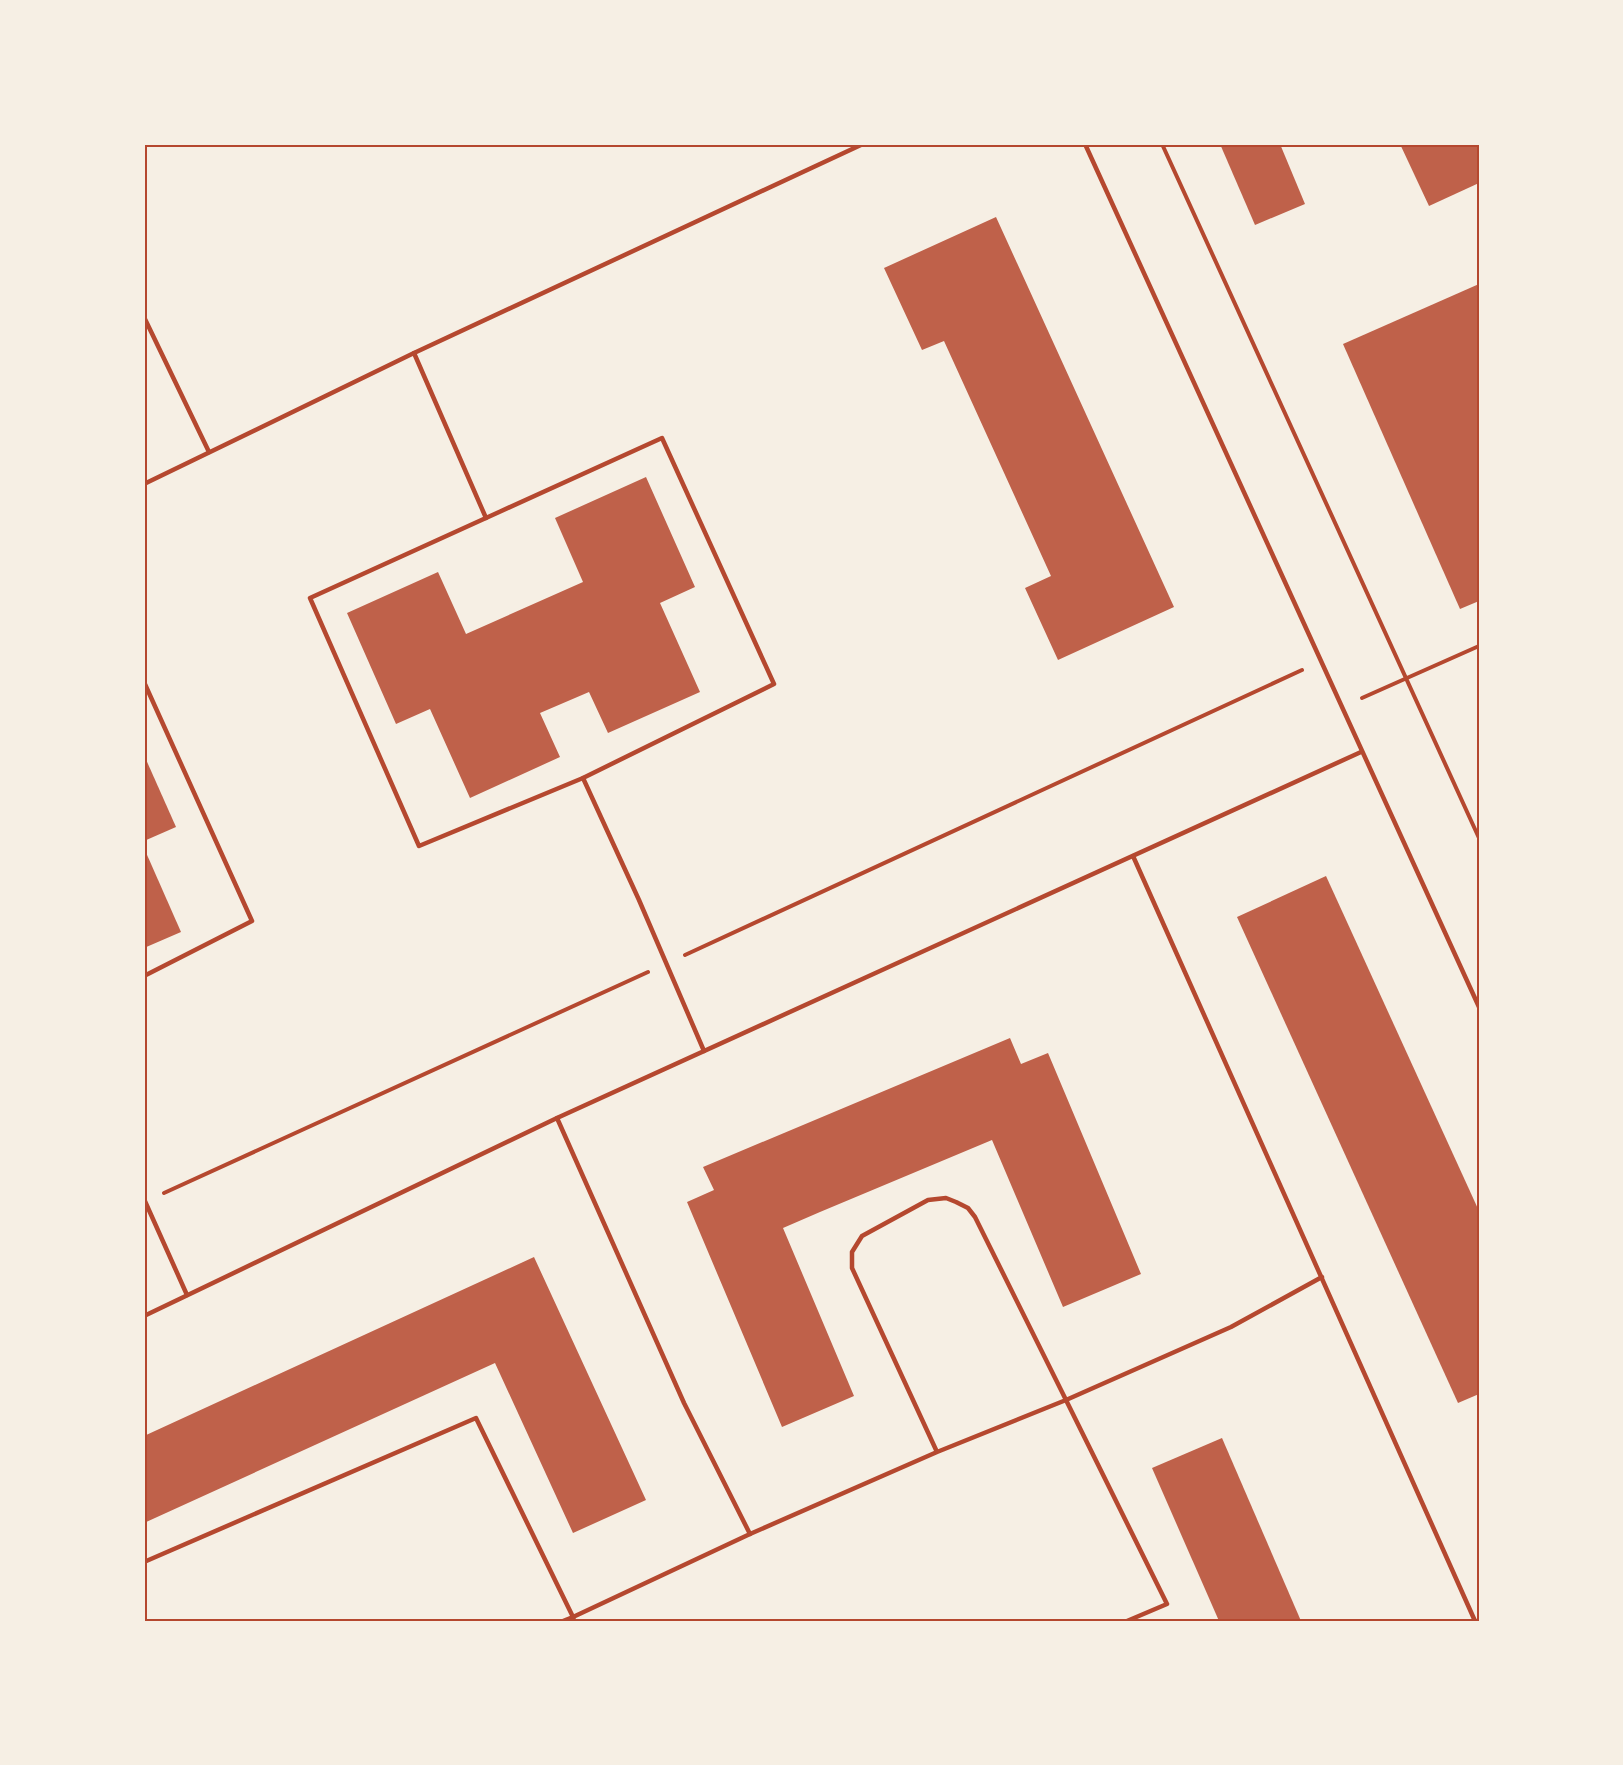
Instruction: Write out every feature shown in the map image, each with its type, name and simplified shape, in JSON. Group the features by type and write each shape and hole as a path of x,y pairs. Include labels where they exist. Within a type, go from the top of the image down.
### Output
{"lane":[{"path":"144,484 414,353 863,144"},
{"path":"1085,144 1479,1007"},
{"path":"144,317 209,452"},
{"path":"414,353 486,518"},
{"path":"662,438 774,684 583,778 419,846 310,598 662,438"},
{"path":"144,682 252,921 144,976"},
{"path":"144,1316 557,1118 1361,752"},
{"path":"583,778 705,1051"},
{"path":"1133,856 1475,1621"},
{"path":"557,1118 684,1403 750,1534"},
{"path":"937,1452 852,1268 851,1260 856,1244 862,1236 928,1200 946,1198 968,1208 975,1217 1167,1604 1127,1621"},
{"path":"145,1200 187,1295"},
{"path":"563,1621 573,1619 750,1534 937,1452 1066,1400 1231,1327 1322,1277"},
{"path":"144,1562 476,1418 573,1619"}],"path":[{"path":"1162,144 1479,838"},
{"path":"1342,706 1479,646"},
{"path":"145,1200 666,963 1320,661"}],"building":[{"path":"1220,144 1280,144 1305,204 1255,225"},
{"path":"1400,144 1479,144 1479,183 1429,206"},
{"path":"996,217 1174,607 1058,660 1025,588 1051,576 944,341 922,350 884,268"},
{"path":"1479,284 1479,601 1460,609 1343,344"},
{"path":"646,477 695,587 660,603 700,692 608,733 589,692 540,713 560,757 470,798 430,709 396,724 347,613 438,572 466,634 583,582 555,518"},
{"path":"144,755 176,827 144,841"},
{"path":"144,848 181,932 144,948"},
{"path":"1326,876 1479,1211 1479,1394 1458,1403 1237,917"},
{"path":"1010,1038 1021,1064 1048,1053 1141,1274 1063,1307 992,1140 820,1212 783,1228 854,1396 782,1427 687,1202 714,1190 703,1167"},
{"path":"534,1257 646,1500 573,1533 495,1363 144,1523 144,1436"},
{"path":"1222,1438 1301,1621 1219,1621 1152,1468"}]}
